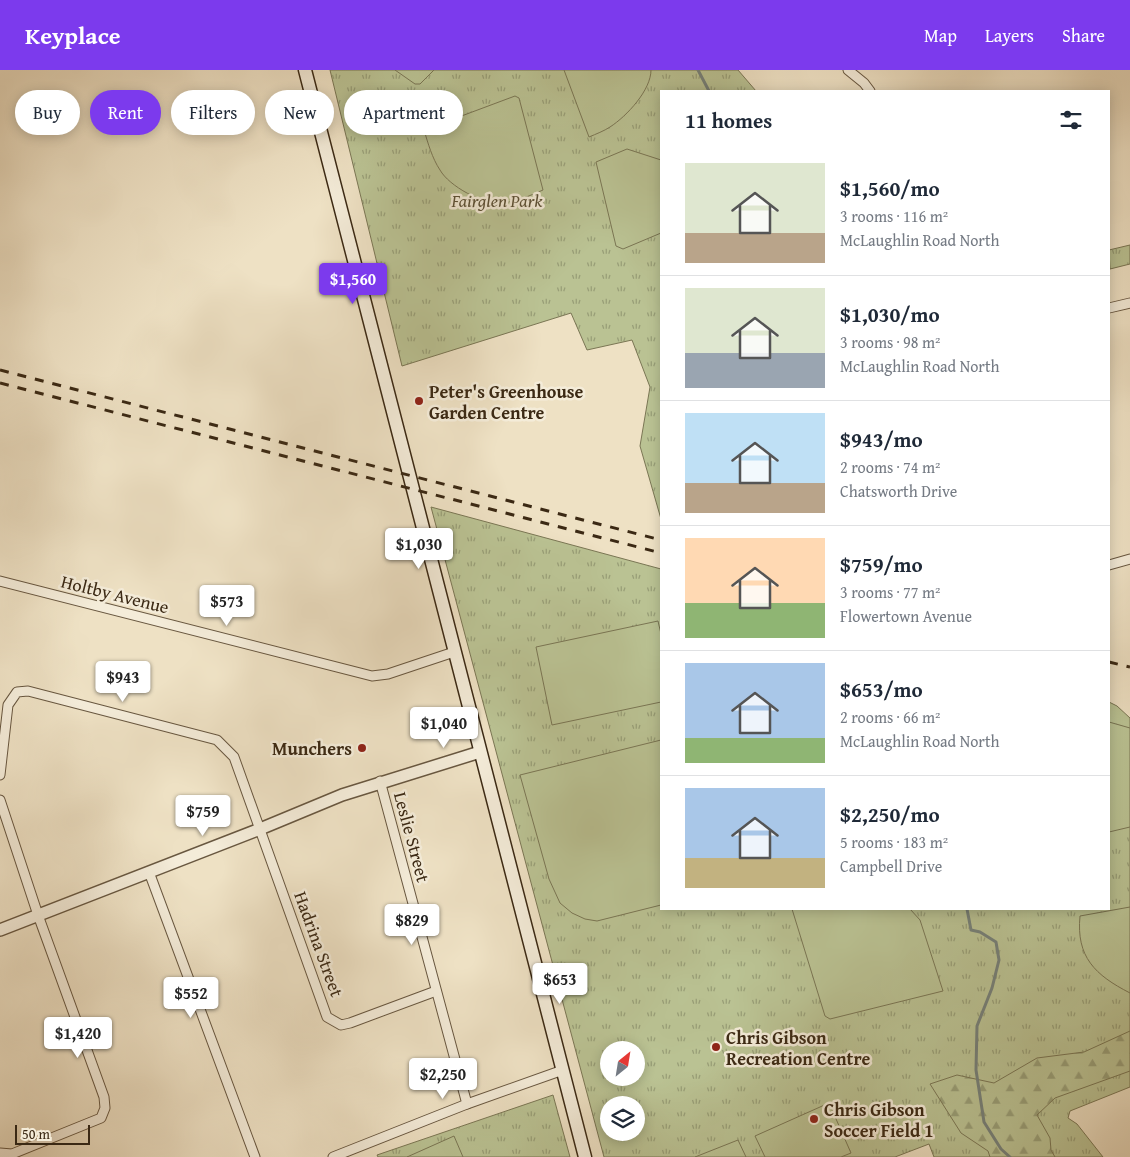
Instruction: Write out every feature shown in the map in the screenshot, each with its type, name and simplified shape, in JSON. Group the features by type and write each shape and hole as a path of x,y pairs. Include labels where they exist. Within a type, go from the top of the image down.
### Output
{"main road":[{"path":"305,70 387,382 454,652 585,1157"}],"street":[{"path":"848,70 869,90"},
{"path":"1110,308 1130,303"},
{"path":"1110,565 1130,559"},
{"name":"Holtby Avenue","path":"0,581 372,676 388,674 454,652"},
{"name":"Hadrina Street","path":"0,774 8,705 17,692 28,691 217,740 234,757 327,1017 341,1025 350,1023 436,991"},
{"path":"0,930 260,829 342,795 480,752"},
{"name":"Leslie Street","path":"380,782 467,1104"},
{"path":"0,800 38,914 104,1097 105,1108 100,1118 12,1154 0,1153"},
{"path":"149,872 255,1157"},
{"path":"333,1157 467,1104 563,1070"}],"green space":[{"name":"Fairglen Park","path":"330,70 738,70 755,90 660,90 660,516 640,446 650,387 632,340 587,350 571,313 402,366 346,135 463,135 463,90 344,90 344,128"},
{"path":"395,70 434,70 420,84 415,84"},
{"path":"564,70 651,70 647,86 637,102 610,127 589,137"},
{"path":"515,96 519,98 543,190 523,198 495,203 467,193 444,176 430,150 426,135 463,135 463,115"},
{"path":"627,149 660,160 660,233 623,249 616,246 596,162"},
{"path":"1130,245 1130,264 1110,269 1110,250"},
{"path":"431,507 660,569 660,910 1110,910 1110,702 1117,706 1130,718 1130,1087 1070,1111 1068,1118 1077,1124 1103,1157 934,1157 929,1144 895,1157 604,1157"},
{"path":"658,621 660,630 660,702 552,725 536,647"},
{"path":"1110,722 1130,728 1130,827 1110,832"},
{"path":"660,740 660,905 597,921 585,919 572,913 560,903 549,879 520,775"},
{"path":"1130,907 1130,993 1107,979 1090,963 1081,943 1080,916"},
{"path":"792,910 911,910 920,920 943,991 830,1019 825,1016"},
{"path":"1130,1031 1130,1071 1055,1098 1037,1115 1050,1138 1051,1150 1055,1157 990,1157 988,1151 961,1133 930,1084 957,1075 994,1083 1037,1058 1084,1052"},
{"path":"553,1095 570,1157 378,1157 377,1155"},
{"name":"Chris Gibson Soccer Field 1","path":"829,1103 851,1153 841,1157 765,1157 755,1136"},
{"path":"454,1136 463,1157 407,1157"},
{"path":"738,1140 746,1157 695,1157"}],"waterway":[{"path":"698,70 708,90"},
{"path":"967,910 971,930 980,932 996,942 999,960 992,988 977,1026 976,1070 984,1122 1001,1149 1010,1157"}],"railway":[{"path":"0,370 660,540"},
{"path":"0,383 660,553"},
{"path":"1110,662 1130,667"}],"place":[{"name":"Peter's Greenhouse Garden Centre","path":"419,401"},
{"name":"Munchers","path":"362,748"},
{"name":"Chris Gibson Recreation Centre","path":"716,1047"},
{"name":"Chris Gibson Soccer Field 1","path":"814,1119"}]}
